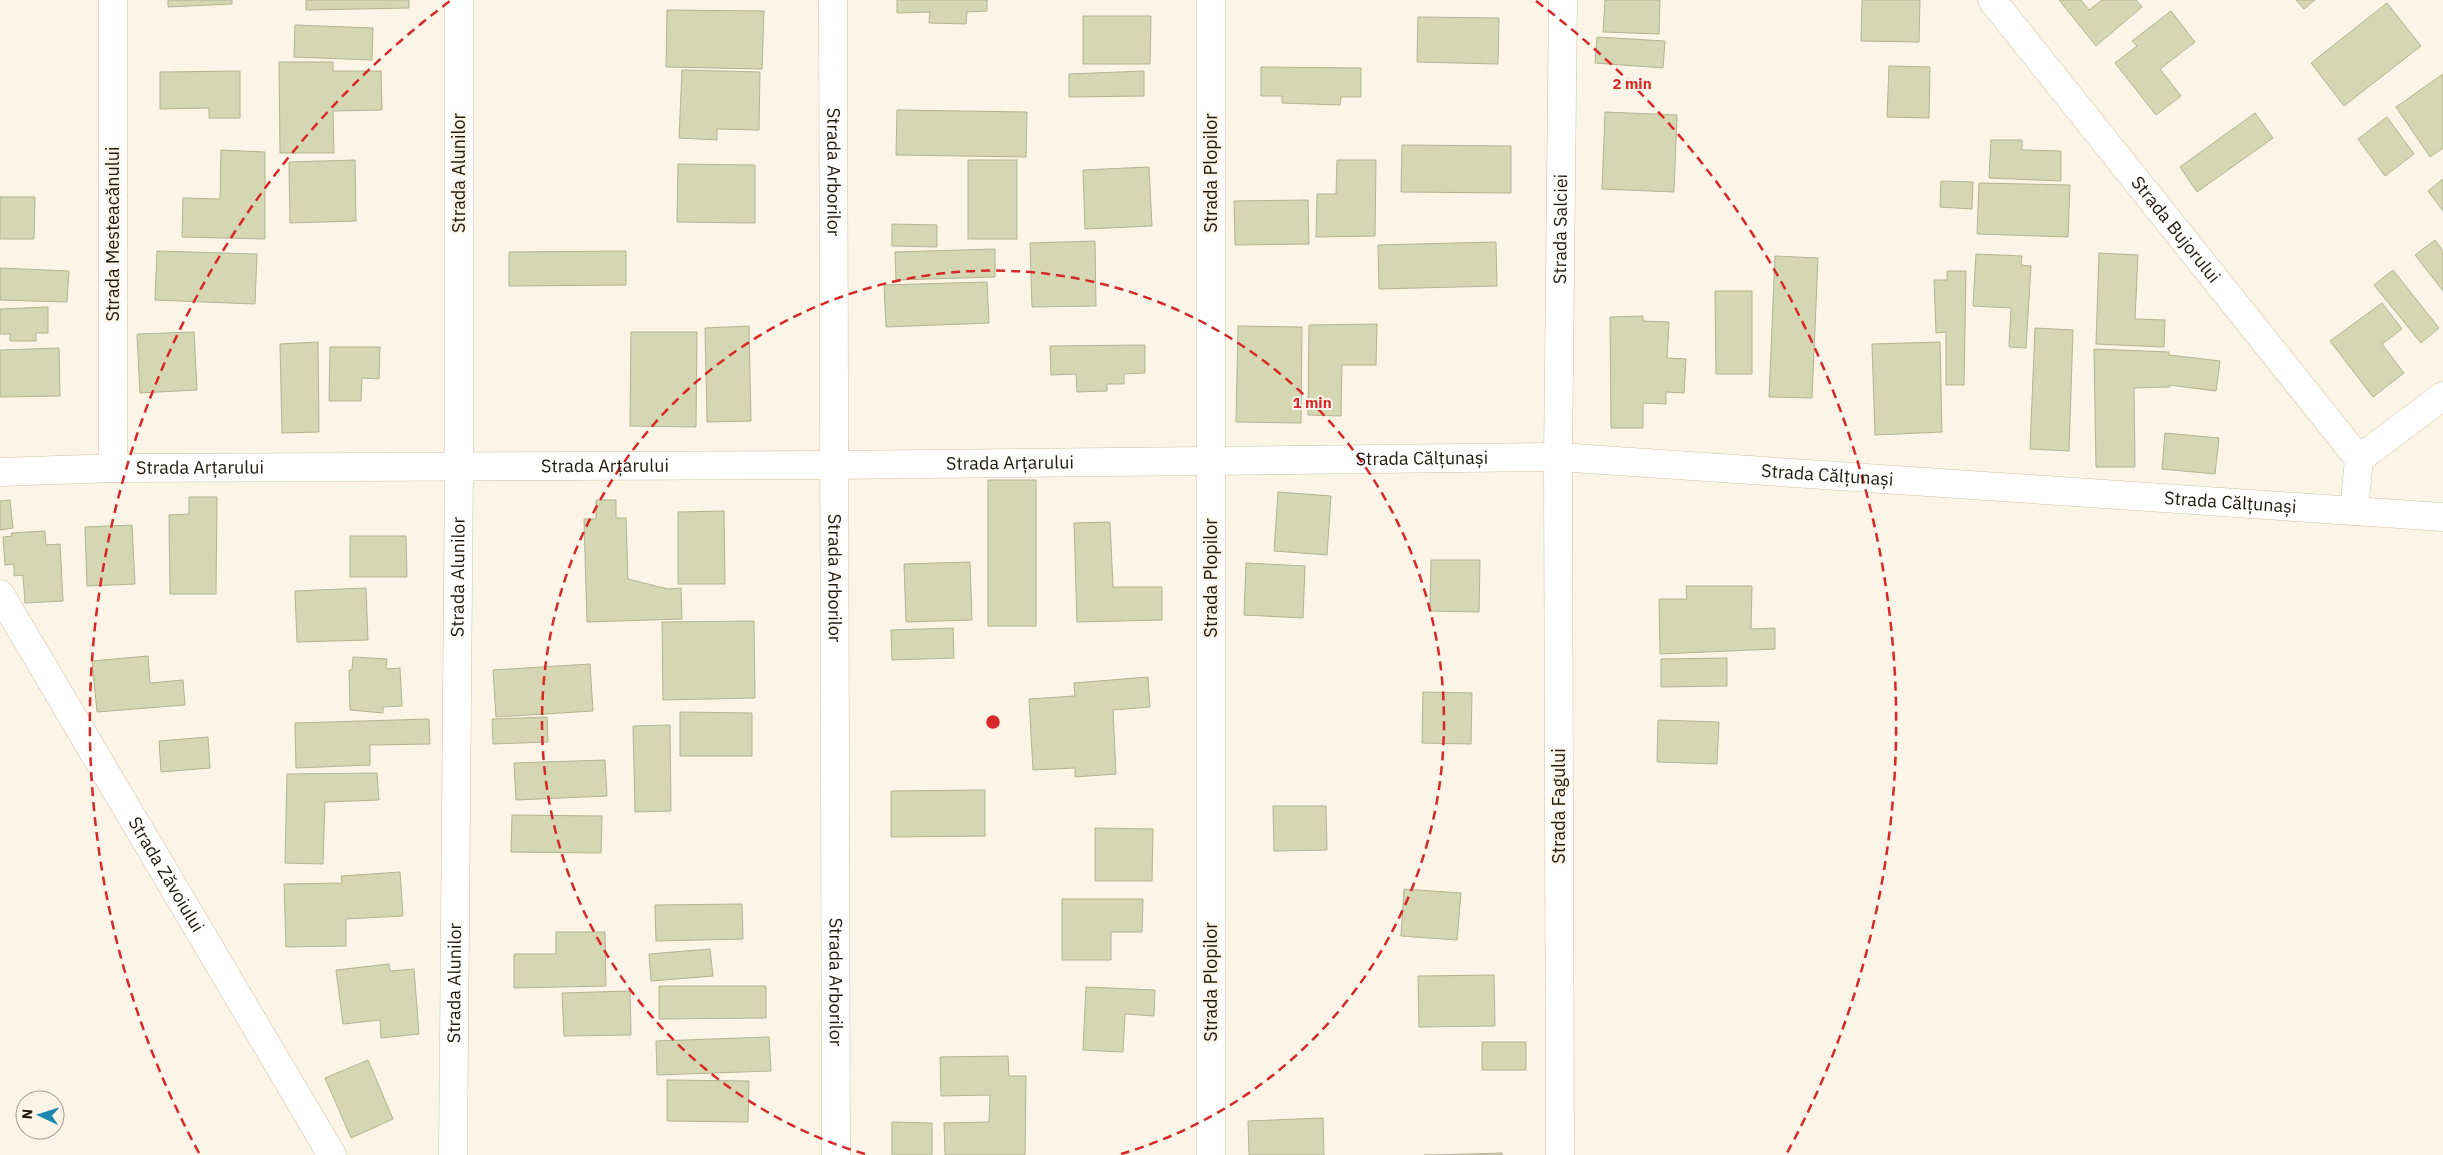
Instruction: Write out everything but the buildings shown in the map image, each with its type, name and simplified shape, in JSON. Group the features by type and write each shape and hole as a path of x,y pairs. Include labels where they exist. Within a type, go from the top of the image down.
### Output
{"street":[{"name":"Strada Mesteacănului","path":"113,0 113,468"},
{"name":"Strada Alunilor","path":"453,1155 459,467 459,0"},
{"name":"Strada Arborilor","path":"833,0 836,1155"},
{"name":"Strada Plopilor","path":"1211,0 1211,1155"},
{"name":"Strada Salciei","path":"1558,457 1563,0"},
{"name":"Strada Bujorului","path":"1992,0 2358,459"},
{"path":"2354,510 2358,459 2443,396"},
{"name":"Strada Călțunași","path":"1210,462 1558,457 2443,517"},
{"name":"Strada Fagului","path":"1558,457 1560,1155"},
{"name":"Strada Arțarului","path":"0,472 113,468 1210,462"},
{"name":"Strada Zăvoiului","path":"0,594 332,1155"}]}
